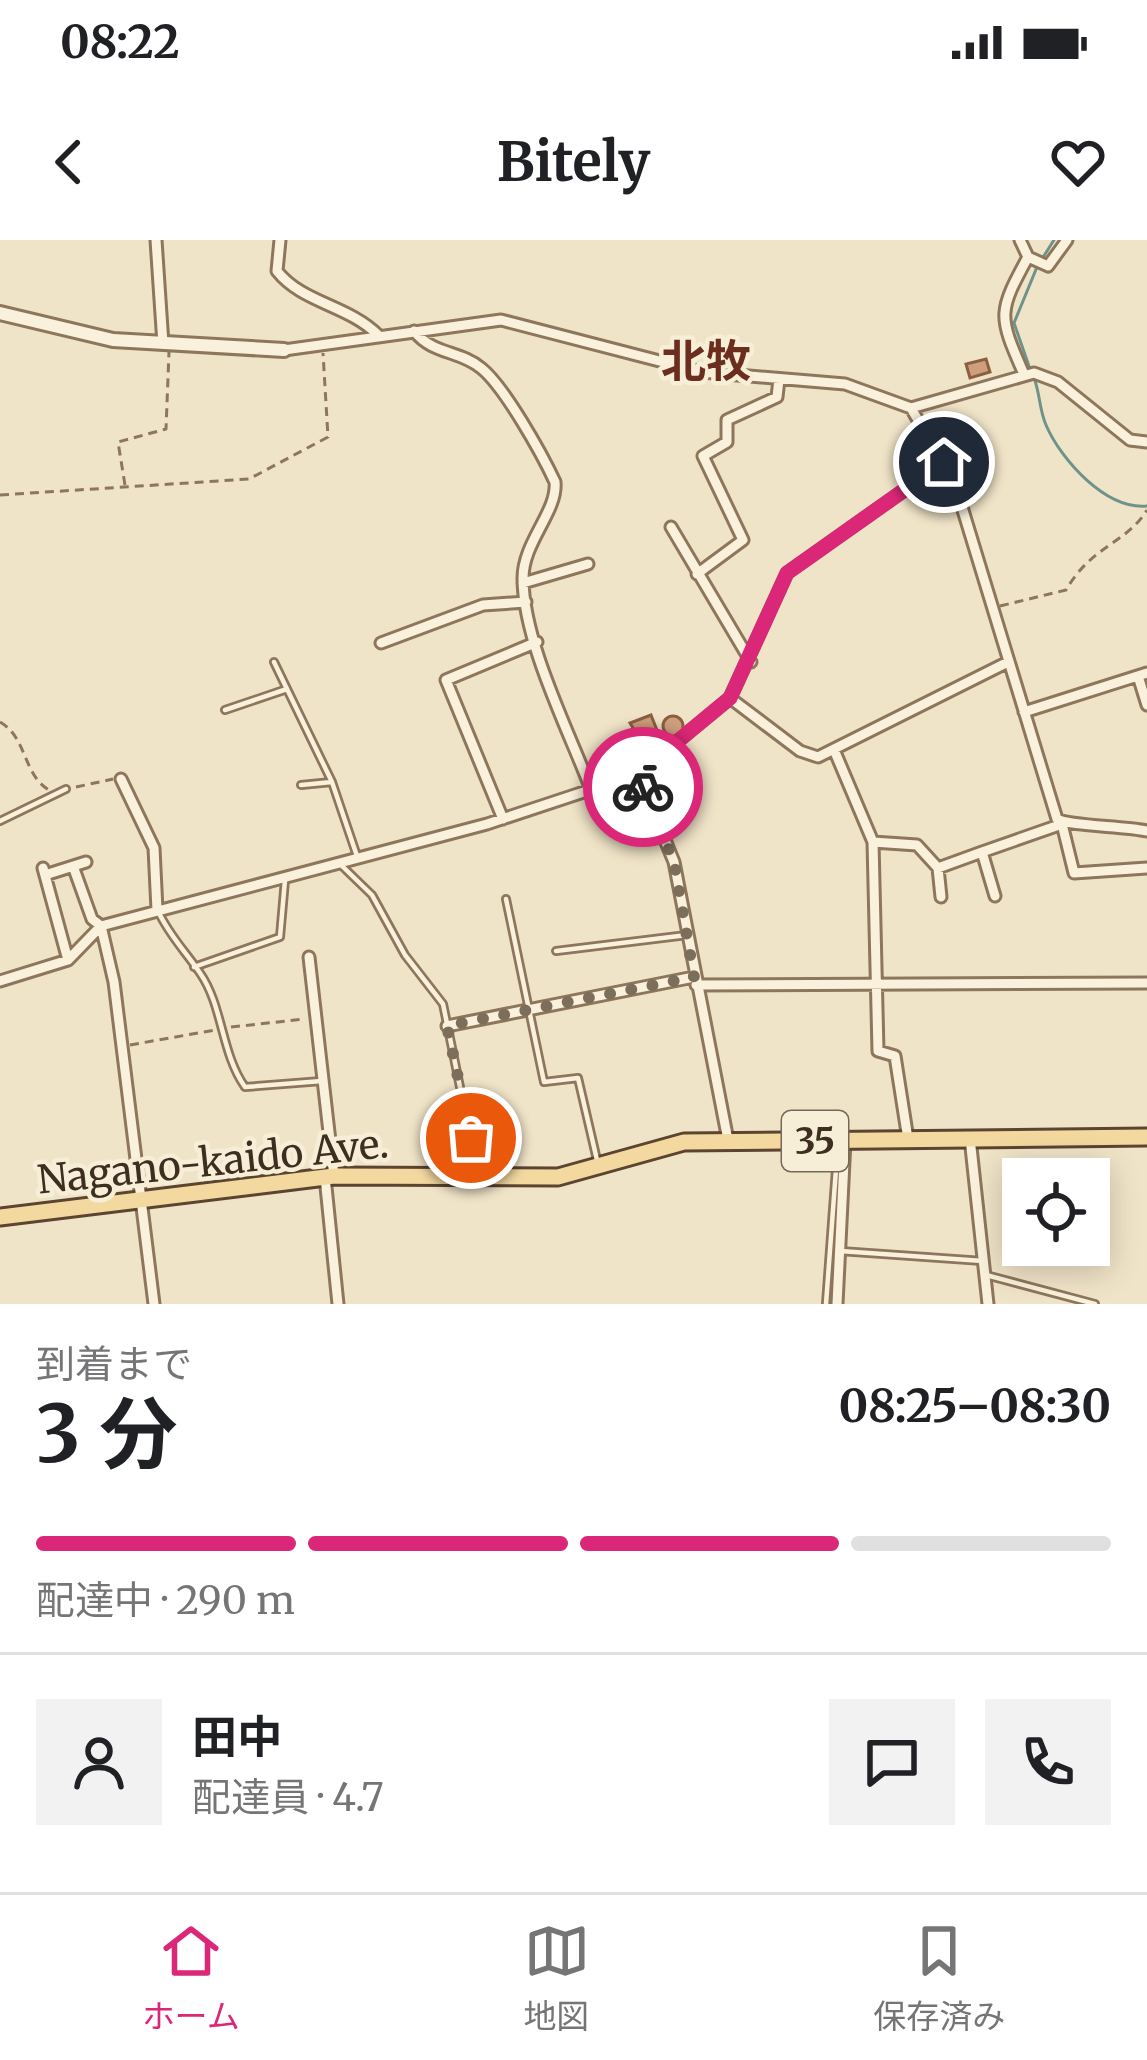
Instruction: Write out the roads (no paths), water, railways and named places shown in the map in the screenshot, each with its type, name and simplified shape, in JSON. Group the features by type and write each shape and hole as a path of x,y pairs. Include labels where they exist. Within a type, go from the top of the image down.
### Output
{"main road":[{"name":"Nagano-kaido Ave.","path":"0,1217 330,1176 558,1177 665,1144 1147,1137"}],"street":[{"path":"157,240 166,344"},
{"path":"280,240 278,271 288,285 353,313 377,334"},
{"path":"1019,240 1031,258 1047,265 1067,240"},
{"path":"1027,373 1000,318 1004,299 1031,258"},
{"path":"0,314 59,330 166,344 284,350 477,322 523,323 702,372 845,384 911,409 944,462 1074,873 1147,868"},
{"path":"415,331 426,345 479,366 555,482 555,498 526,555 523,583 537,642 592,793"},
{"path":"911,409 1027,373 1058,382 1130,440 1147,442"},
{"path":"697,574 743,540 703,456 728,442 727,420 777,397 778,380"},
{"path":"0,981 68,960 101,926 341,865 592,793 638,774 730,698 751,662 787,573 944,462"},
{"path":"670,527 751,662"},
{"path":"523,583 588,564"},
{"path":"381,644 483,605 526,602"},
{"path":"503,819 446,680 537,642"},
{"path":"730,698 800,751 818,758 1008,662"},
{"path":"1024,712 1143,674 1147,705"},
{"path":"835,752 873,842 878,1052 895,1056 908,1139"},
{"path":"638,774 674,862 728,1140"},
{"path":"121,779 154,848 157,910"},
{"path":"938,868 1062,824 1121,824 1147,831"},
{"path":"873,842 917,845 938,868 941,897"},
{"path":"982,852 995,896"},
{"path":"68,960 44,872 86,862"},
{"path":"73,866 92,919 101,926 114,982 154,1304"},
{"path":"309,957 338,1304"},
{"path":"447,1026 695,981 1147,983"},
{"path":"970,1138 988,1304"},
{"path":"838,1304 833,1282 840,1251 836,1225 842,1141"}],"lane":[{"path":"274,662 332,782 358,860"},
{"path":"225,710 287,689"},
{"path":"301,785 332,782"},
{"path":"0,821 66,789"},
{"path":"341,865 372,895 405,955 443,1004 478,1176"},
{"path":"194,967 280,937 286,879"},
{"path":"506,899 544,1082 578,1078 598,1166"},
{"path":"157,910 194,967 245,1087 322,1082"},
{"path":"556,952 687,935"},
{"path":"826,1304 833,1282 836,1225"},
{"path":"840,1251 983,1261"},
{"path":"986,1275 1095,1304"}],"waterway":[{"path":"1042,259 1054,240"},
{"path":"1030,369 1014,323 1037,267"},
{"path":"1034,378 1046,425 1074,467 1116,500 1147,506"}],"district":[{"name":"北牧","path":"706,361"}]}
